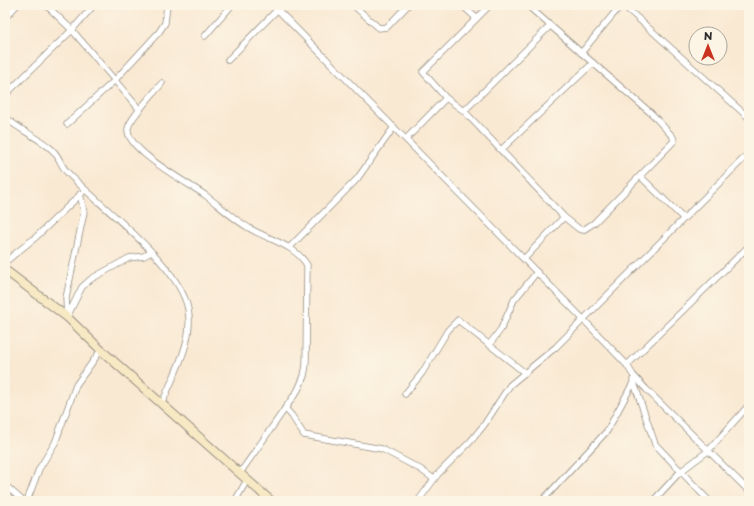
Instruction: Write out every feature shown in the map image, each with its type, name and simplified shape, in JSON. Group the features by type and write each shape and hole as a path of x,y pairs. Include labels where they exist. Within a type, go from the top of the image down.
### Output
{"street":[{"path":"5,18 17,5"},
{"path":"46,5 72,30 140,110"},
{"path":"5,95 72,30 94,5"},
{"path":"67,124 115,80 159,32 165,23 167,5"},
{"path":"205,36 232,5"},
{"path":"353,5 379,28 387,27 408,5"},
{"path":"462,5 476,18"},
{"path":"490,5 423,72 446,98 464,111 502,149 564,217 579,229 583,230 589,228 673,144 674,137 652,114 527,5"},
{"path":"581,53 622,5 749,118"},
{"path":"228,60 275,7 627,365 633,378 655,444 709,501"},
{"path":"464,111 550,26"},
{"path":"502,149 593,63"},
{"path":"162,83 129,124 128,133 135,144 157,164 196,189 248,227 290,247 307,265 306,365 304,376 285,408 240,473"},
{"path":"406,139 446,98"},
{"path":"5,117 15,126 55,152 66,172 151,252 178,287 185,299 189,320 188,339 164,399 160,403"},
{"path":"290,247 357,179 394,127"},
{"path":"418,501 434,479 484,425 510,385 541,361 582,318 749,153"},
{"path":"641,176 684,218"},
{"path":"5,262 36,237 85,189"},
{"path":"67,317 66,298 84,212 80,194"},
{"path":"524,259 564,217"},
{"path":"627,365 749,246"},
{"path":"67,317 82,288 91,279 129,258 144,256 151,252"},
{"path":"5,270 67,317 101,350 270,501"},
{"path":"489,345 501,329 514,300 537,272"},
{"path":"405,394 422,373 448,330 458,320 525,373"},
{"path":"27,501 39,469 55,443 76,385 101,350"},
{"path":"633,378 749,492"},
{"path":"542,501 607,431 633,378"},
{"path":"653,501 680,472 708,451 749,405"},
{"path":"285,408 304,435 382,449 414,465 434,479"},
{"path":"235,501 247,480"},
{"path":"5,485 23,501"}]}
